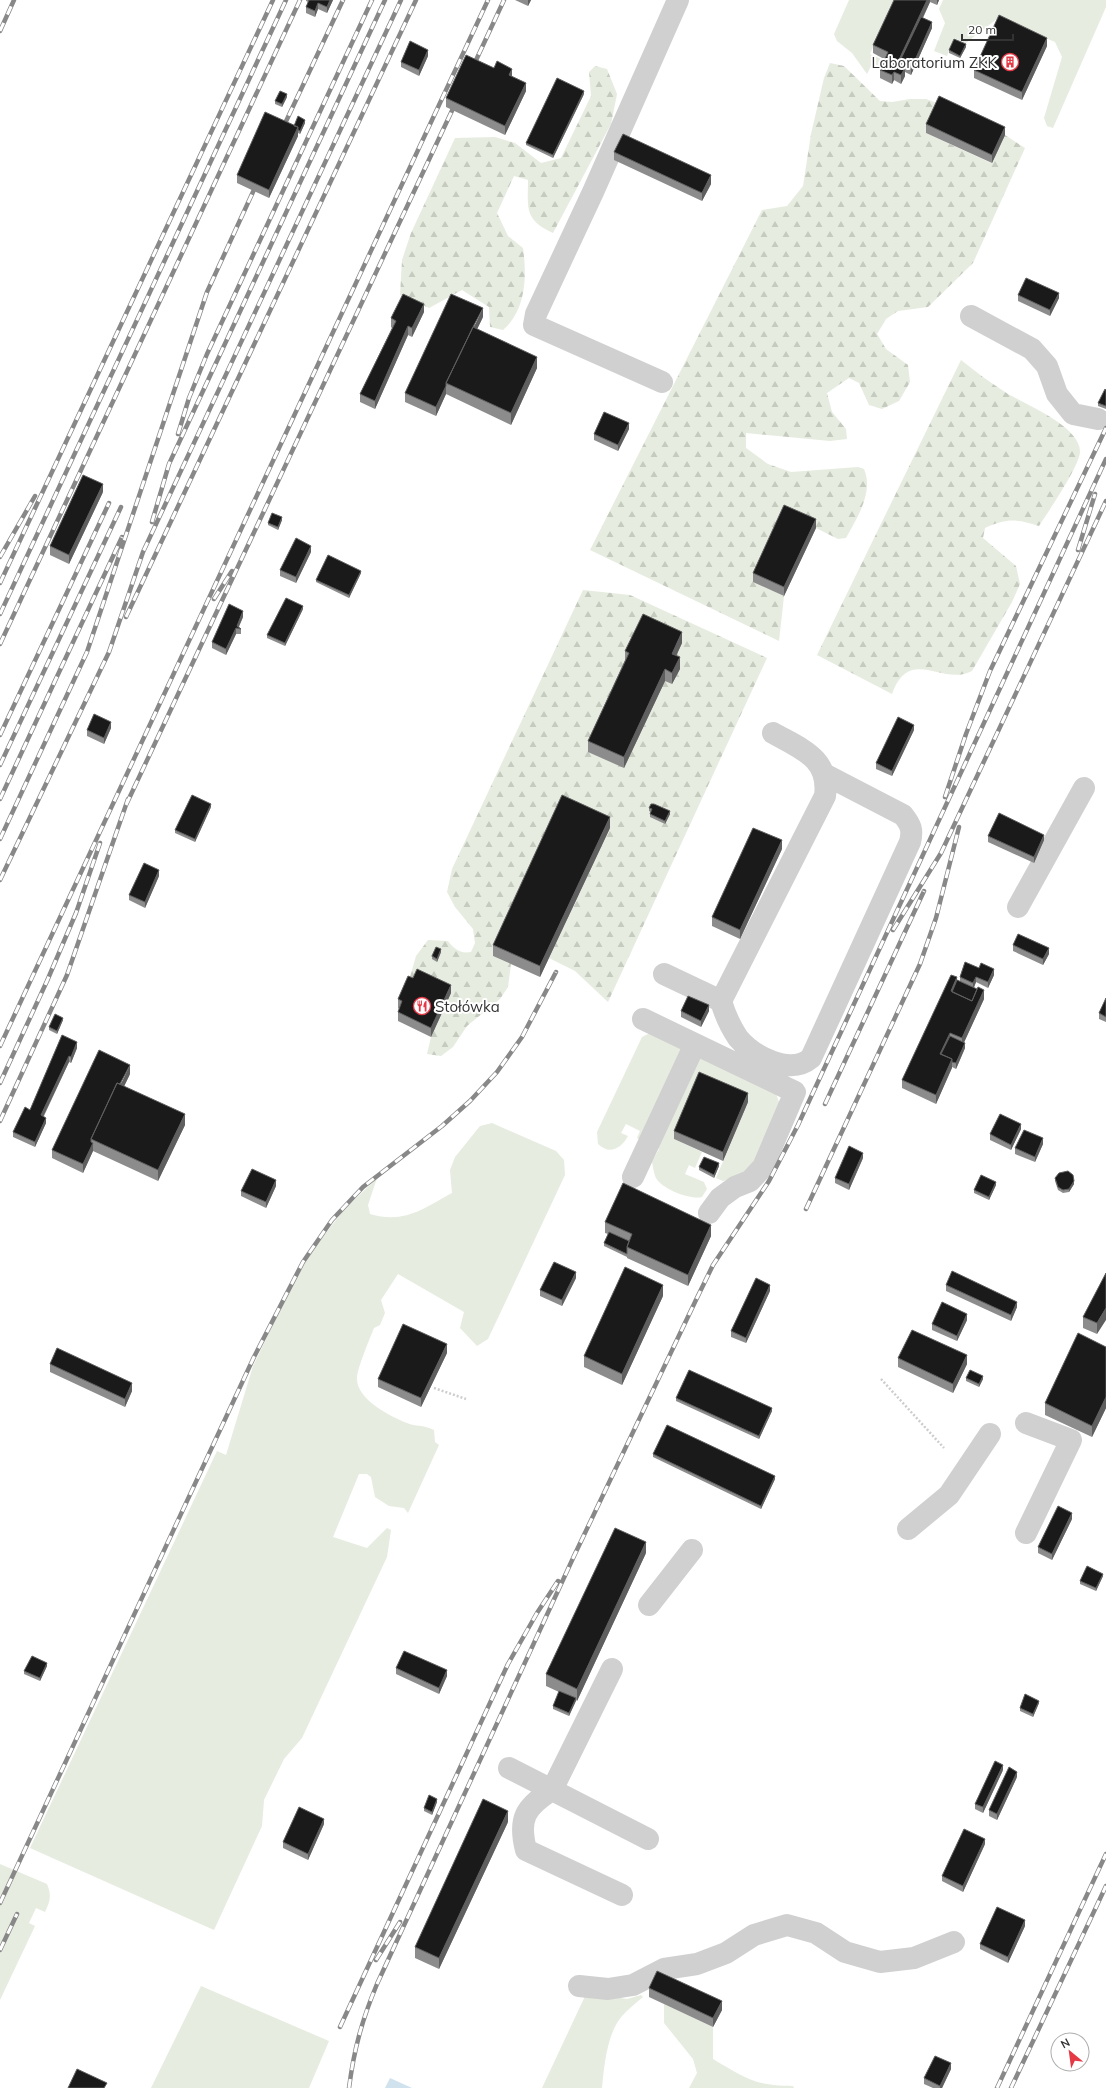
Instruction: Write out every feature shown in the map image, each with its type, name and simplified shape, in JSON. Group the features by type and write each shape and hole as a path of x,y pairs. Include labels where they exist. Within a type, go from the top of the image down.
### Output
{"lane":[{"path":"662,382 534,324 536,314 593,192 678,0"},
{"path":"971,316 1032,349 1047,366 1057,394 1072,414 1098,419"},
{"path":"721,1002 825,796 826,785 824,774 814,758 773,733"},
{"path":"664,974 721,1002 732,1028 751,1050 783,1065 790,1066 805,1063 811,1058 910,842 913,832 903,815 824,774"},
{"path":"1018,907 1084,788"},
{"path":"643,1019 795,1092 763,1167 750,1181 735,1187 720,1198 709,1213"},
{"path":"633,1177 695,1044"},
{"path":"1026,1423 1070,1440 1026,1533"},
{"path":"908,1529 949,1495 990,1434"},
{"path":"649,1605 692,1550"},
{"path":"612,1669 552,1790 535,1800 525,1816 522,1834 526,1850 622,1895"},
{"path":"509,1768 648,1840"},
{"path":"579,1986 608,1990 633,1985 664,1969 697,1964 726,1953 754,1935 787,1925 816,1933 845,1952 880,1962 914,1958 954,1942"}],"path":[{"path":"882,1379 944,1448"},
{"path":"434,1388 466,1399"}],"green space":[{"path":"849,0 894,0 870,54 883,60 879,70 871,66 867,74 852,53 837,41 834,34"},
{"path":"943,0 1106,0 1106,7 1053,128 1047,126 1044,118 1062,57 1055,42 998,18 966,43 954,38 947,56 934,51 945,23 939,9"},
{"path":"830,63 844,66 880,101 892,102 910,99 926,99 939,104 926,133 991,163 1005,135 1025,148 973,263 928,307 898,311 886,319 877,334 886,349 908,365 910,382 899,401 882,409 869,405 859,383 849,378 827,393 832,412 846,429 847,439 830,441 746,433 746,448 768,464 791,472 858,467 864,469 867,478 866,496 863,505 846,538 838,539 816,528 753,581 784,596 779,641 590,550 762,210 787,206 803,186 811,134 824,78"},
{"path":"595,66 607,69 617,94 611,124 553,233 532,218 528,206 528,180 514,176 497,213 508,236 523,248 525,270 523,292 516,313 511,322 503,330 490,327 489,307 462,290 429,308 400,295 402,260 411,233 455,138 495,137 515,143 541,163 561,158 591,96 589,72"},
{"path":"961,360 999,388 1062,425 1078,442 1080,452 1069,478 1039,526 1018,521 1006,521 985,528 983,538 1016,566 1020,584 1012,602 972,671 961,675 917,669 908,672 899,680 892,694 817,655"},
{"path":"583,590 630,595 767,658 608,1002 575,971 549,958 610,828 493,956 511,964 508,987 500,999 467,1026 453,1047 441,1056 427,1054 431,1037 451,993 408,984 416,956 428,940 448,941 458,950 471,952 475,943 473,929 455,907 447,892 452,869"},
{"path":"648,1034 656,1034 775,1091 782,1110 755,1167 740,1176 723,1181 716,1178 748,1102 674,1139 702,1152 695,1168 689,1165 685,1174 704,1182 707,1189 702,1197 691,1197 677,1193 659,1182 655,1176 652,1162 659,1149 637,1138 640,1131 626,1124 621,1133 628,1136 618,1147 610,1150 598,1144 597,1132 642,1037"},
{"path":"492,1123 556,1151 564,1160 565,1175 488,1339 477,1346 460,1328 464,1312 398,1274 381,1300 385,1313 380,1325 374,1328 364,1353 357,1378 358,1386 368,1400 383,1411 407,1423 434,1430 435,1442 439,1445 408,1513 404,1508 389,1506 375,1497 371,1477 367,1474 359,1474 333,1537 367,1548 387,1528 391,1530 387,1557 302,1738 284,1759 264,1800 262,1826 214,1930 30,1848 217,1451 226,1455 253,1366 303,1263 342,1212 377,1178 368,1205 370,1214 382,1217 403,1216 413,1213 452,1193 450,1170 455,1157 480,1126"},
{"path":"0,1864 47,1884 50,1895 45,1912 36,1908 29,1923 35,1926 0,2000"},
{"path":"201,1986 329,2041 309,2088 151,2088"},
{"path":"586,1994 611,1994 627,1999 641,1995 643,1997 629,2008 617,2023 613,2031 607,2050 602,2088 542,2088"},
{"path":"664,2004 713,2027 713,2059 751,2080 780,2086 793,2086 794,2088 689,2088 697,2073 693,2059 664,2023"}],"water":[{"path":"390,2078 412,2088 385,2088"}],"building":[{"path":"309,0 330,0 327,7 318,3 315,11 306,7"},
{"path":"894,0 927,0 897,64 905,68 901,75 894,72 892,75 880,70 888,52 873,45"},
{"name":"Laboratorium ZKK","path":"999,15 1047,38 1022,92 974,70"},
{"path":"921,17 932,22 911,69 899,63"},
{"path":"954,39 966,44 960,56 949,50"},
{"path":"410,41 428,50 419,70 401,62"},
{"path":"466,55 494,68 497,61 512,69 509,75 526,83 505,126 446,98"},
{"path":"557,78 584,91 553,155 526,143"},
{"path":"280,91 287,94 282,104 275,101"},
{"path":"939,96 1005,127 992,155 926,124"},
{"path":"265,112 298,127 269,190 237,175"},
{"path":"298,116 305,120 300,131 298,130 298,127 294,126"},
{"path":"623,134 711,175 702,193 614,152"},
{"path":"1026,278 1059,293 1050,310 1018,295"},
{"path":"403,294 424,304 412,328 408,326 375,401 360,394 396,321 391,318"},
{"path":"451,294 483,308 446,383 436,407 405,393"},
{"path":"473,327 537,357 511,413 446,383"},
{"path":"1105,389 1106,390 1106,406 1098,403"},
{"path":"604,412 629,423 618,445 594,434"},
{"path":"83,475 103,484 69,555 50,546"},
{"path":"784,505 816,519 784,587 753,573"},
{"path":"272,513 282,517 278,527 268,523"},
{"path":"296,538 311,546 296,577 280,570"},
{"path":"328,555 361,571 349,595 316,580"},
{"path":"286,598 303,606 285,643 267,635"},
{"path":"229,604 243,611 237,626 241,629 236,628 226,649 212,642"},
{"path":"643,614 682,632 672,654 680,657 672,673 665,669 624,757 588,741 629,653 625,651"},
{"path":"94,714 111,722 104,738 87,730"},
{"path":"898,717 914,725 892,771 876,763"},
{"path":"192,795 211,804 195,839 175,830"},
{"path":"562,795 610,817 540,966 493,945"},
{"path":"651,804 670,811 665,821 650,814 652,809 649,808"},
{"path":"999,813 1044,835 1034,857 988,836"},
{"path":"753,828 782,840 740,930 712,917"},
{"path":"144,863 159,870 145,902 129,895"},
{"path":"1018,934 1049,948 1043,959 1013,945"},
{"path":"436,947 441,949 437,959 432,956"},
{"path":"965,962 979,968 981,963 994,969 988,982 976,977 973,983 960,977"},
{"path":"417,969 451,985 431,1028 398,1012 402,1001 398,999 408,976 413,978"},
{"path":"951,975 957,977 951,991 972,1001 978,987 984,990 962,1038 950,1033 940,1054 952,1059 936,1095 902,1080"},
{"path":"957,980 977,989 972,1001 952,992"},
{"path":"688,996 709,1005 701,1021 681,1011"},
{"path":"1106,998 1106,1017 1099,1013"},
{"path":"55,1014 63,1018 57,1031 49,1027"},
{"path":"62,1035 77,1042 71,1057 69,1056 41,1115 46,1118 35,1142 13,1132 25,1107 30,1110"},
{"path":"950,1036 965,1043 956,1063 952,1062 952,1059 941,1054"},
{"path":"99,1050 130,1065 120,1084 117,1083 91,1139 91,1142 93,1143 83,1164 52,1150"},
{"path":"699,1072 748,1093 723,1152 674,1131"},
{"path":"117,1083 185,1114 158,1170 91,1139"},
{"path":"1000,1114 1021,1124 1011,1145 990,1134"},
{"path":"1024,1130 1043,1138 1035,1157 1015,1148"},
{"path":"849,1146 863,1153 849,1184 835,1178"},
{"path":"704,1157 719,1163 714,1175 699,1167"},
{"path":"252,1169 276,1180 266,1202 241,1191"},
{"path":"1068,1171 1073,1175 1074,1181 1069,1189 1063,1190 1058,1187 1055,1178 1059,1173"},
{"path":"981,1175 996,1182 989,1197 974,1190"},
{"path":"623,1183 711,1225 688,1275 627,1247 632,1234 605,1222"},
{"path":"609,1232 629,1241 627,1254 604,1243"},
{"path":"554,1262 576,1272 562,1300 540,1290"},
{"path":"625,1267 663,1285 622,1374 584,1356"},
{"path":"952,1271 1017,1302 1011,1315 946,1285"},
{"path":"1106,1273 1106,1308 1097,1323 1083,1317"},
{"path":"756,1278 770,1285 746,1338 731,1331"},
{"path":"942,1302 967,1314 957,1336 932,1324"},
{"path":"403,1324 447,1344 421,1398 378,1379"},
{"path":"912,1330 967,1355 953,1384 898,1358"},
{"path":"1078,1333 1106,1347 1106,1397 1092,1426 1045,1403"},
{"path":"57,1348 132,1383 125,1399 50,1364"},
{"path":"689,1370 772,1408 759,1436 676,1398"},
{"path":"970,1370 983,1376 979,1384 966,1378"},
{"path":"667,1425 775,1476 761,1506 653,1454"},
{"path":"1058,1506 1072,1513 1052,1554 1038,1547"},
{"path":"615,1528 646,1542 577,1689 546,1674"},
{"path":"1087,1566 1103,1574 1096,1588 1080,1581"},
{"path":"404,1651 447,1670 439,1688 396,1668"},
{"path":"32,1656 47,1663 40,1678 24,1671"},
{"path":"559,1691 576,1698 569,1713 553,1706"},
{"path":"1025,1694 1039,1701 1033,1714 1020,1708"},
{"path":"995,1761 1003,1765 983,1807 975,1804"},
{"path":"1009,1767 1017,1772 997,1814 989,1810"},
{"path":"429,1795 437,1799 432,1812 424,1808"},
{"path":"483,1799 508,1811 439,1958 415,1947"},
{"path":"299,1807 324,1819 308,1854 283,1842"},
{"path":"964,1829 985,1839 963,1886 942,1876"},
{"path":"997,1907 1025,1920 1008,1957 980,1944"},
{"path":"657,1971 722,2001 713,2018 649,1988"},
{"path":"935,2056 951,2063 940,2086 924,2078"},
{"path":"77,2069 107,2083 104,2088 68,2088"}],"railway":[{"path":"0,31 14,0"},
{"path":"0,583 273,0"},
{"path":"0,614 286,0"},
{"path":"0,644 300,0"},
{"path":"281,132 343,0"},
{"path":"178,434 189,398 207,354 372,0"},
{"path":"152,522 169,464 385,0"},
{"path":"0,880 109,652 143,552 401,0"},
{"path":"126,617 416,0"},
{"path":"0,1046 488,0"},
{"path":"471,71 504,0"},
{"path":"126,805 457,100"},
{"path":"0,839 87,652 207,292 258,181"},
{"path":"945,797 966,734 990,671 1106,428"},
{"path":"349,2088 353,2060 359,2035 377,1984 574,1556 713,1265 769,1181 798,1125 1106,459"},
{"path":"1078,550 1095,494"},
{"path":"0,557 35,496"},
{"path":"893,930 941,853 1106,501"},
{"path":"0,735 109,503"},
{"path":"0,765 121,507"},
{"path":"0,799 122,537"},
{"path":"214,599 232,571"},
{"path":"0,1121 67,975 128,799"},
{"path":"806,1209 920,964 936,918 959,827"},
{"path":"0,1083 47,981 76,913 100,843"},
{"path":"825,1104 924,891"},
{"path":"0,1903 254,1357 303,1262 332,1220 363,1187 442,1126 470,1101 497,1072 522,1037 556,972"},
{"path":"340,2027 508,1664 537,1613 558,1581"},
{"path":"997,2088 1106,1854"},
{"path":"1011,2088 1106,1886"},
{"path":"0,1950 17,1914"},
{"path":"376,1960 400,1922"}],"place":[{"name":"Laboratorium ZKK","path":"1010,62"},
{"name":"Stołówka","path":"422,1006"}]}
